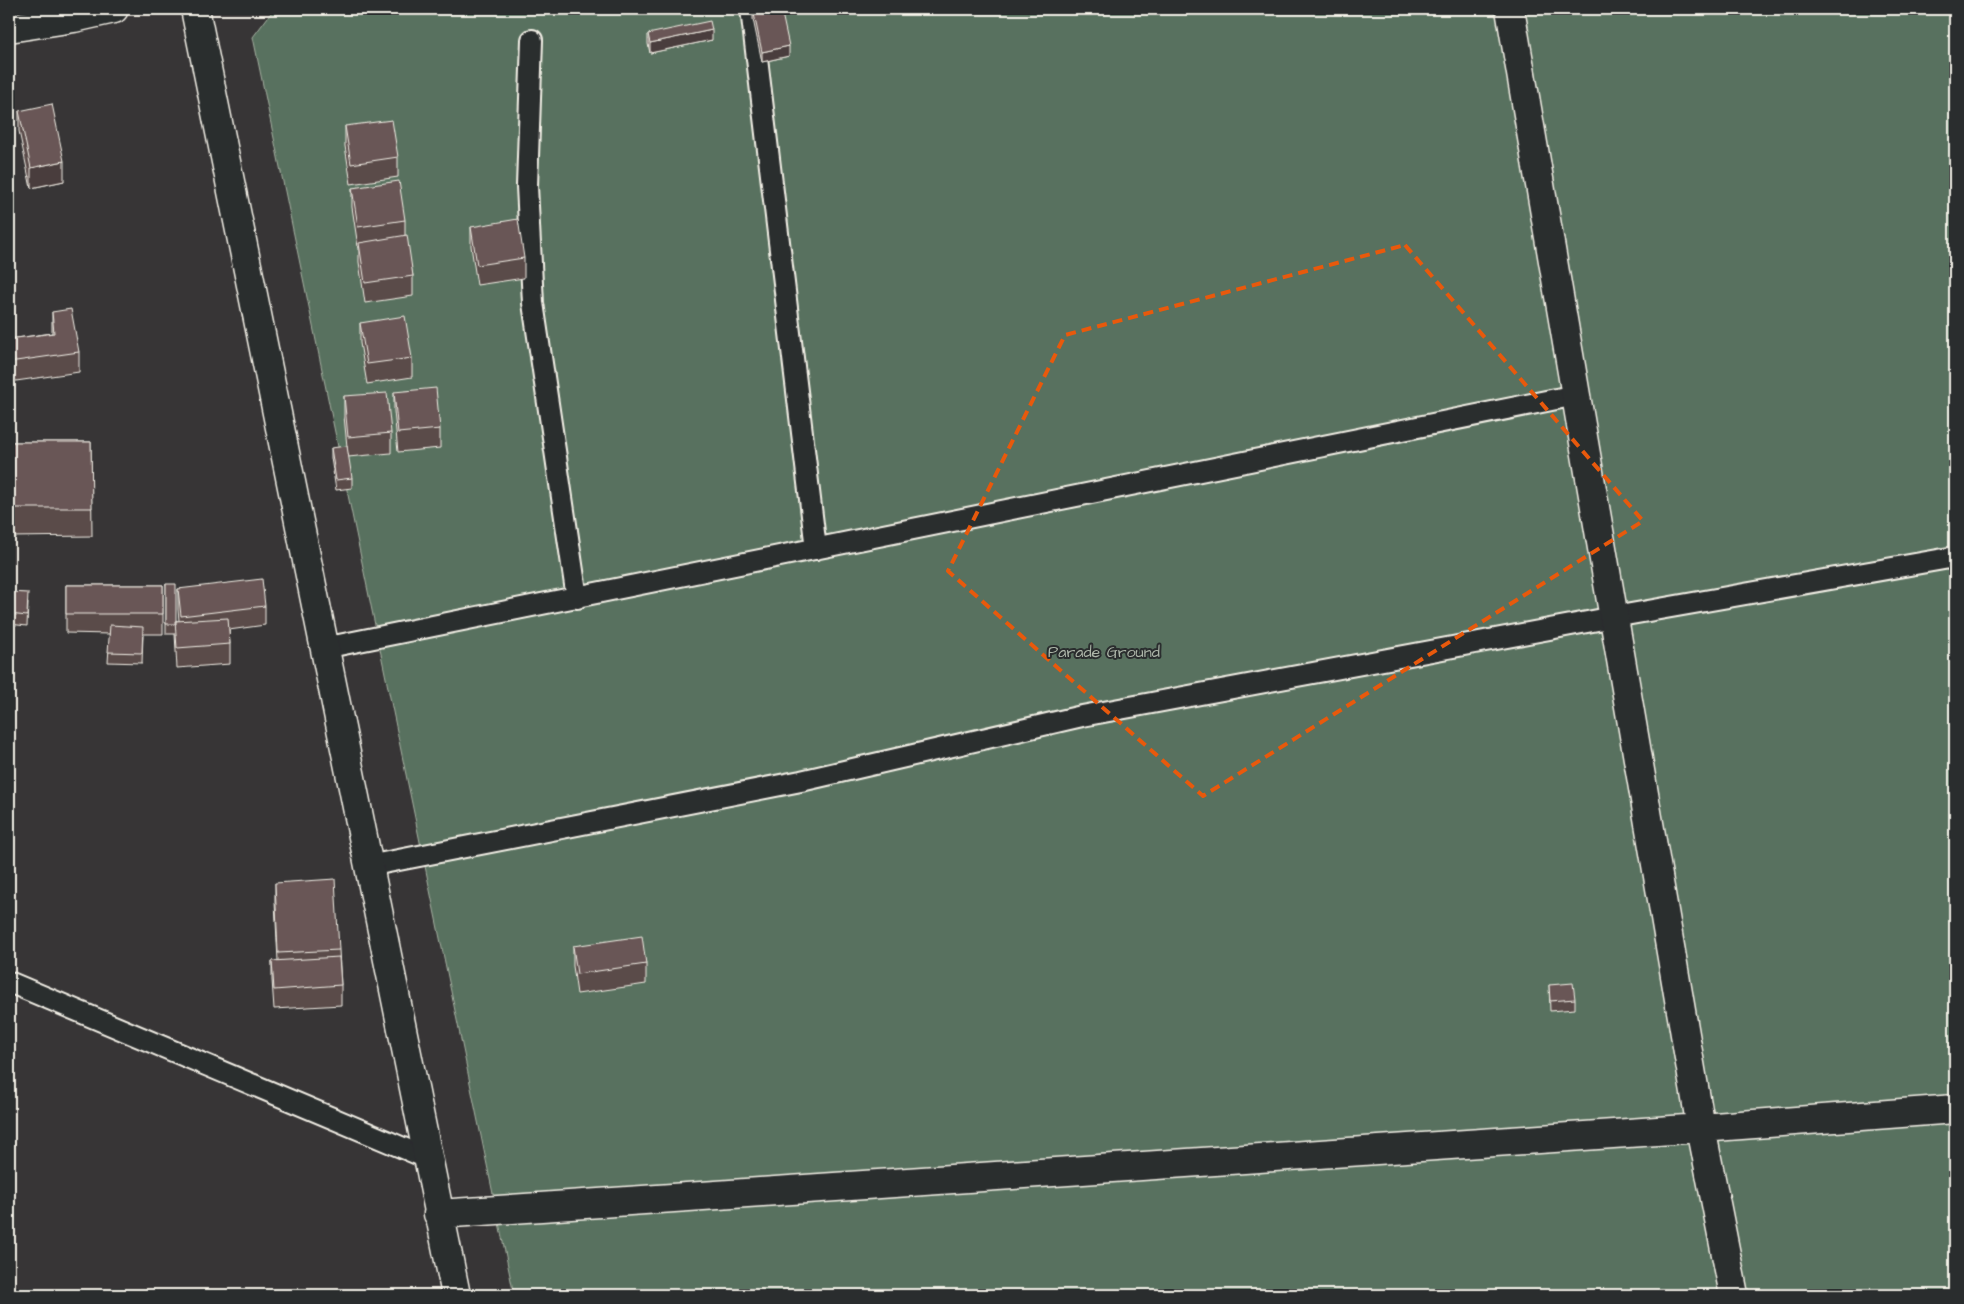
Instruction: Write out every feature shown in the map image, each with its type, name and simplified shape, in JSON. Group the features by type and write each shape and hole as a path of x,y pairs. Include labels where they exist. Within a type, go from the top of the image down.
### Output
{"street":[{"path":"9,28 74,18 114,9"},
{"path":"195,9 438,1214 456,1295"},
{"path":"1510,9 1701,1128 1734,1295"},
{"path":"438,1214 1955,1109"}],"lane":[{"path":"751,9 816,549"},
{"path":"532,40 527,186 533,303 577,598"},
{"path":"324,648 1576,395"},
{"path":"368,866 801,781 1082,716 1614,617 1955,557"},
{"path":"9,982 427,1158"}],"highlighted area":[{"path":"1405,245 1643,521 1203,796 948,571 1065,335"}],"green space":[{"name":"Parade Ground","path":"274,9 1955,9 1955,1295 514,1295 253,37"}],"building":[{"path":"753,9 781,9 789,46 762,52"},
{"path":"710,21 712,30 650,43 648,34"},
{"path":"52,104 64,161 31,168 19,111"},
{"path":"392,120 398,157 351,164 345,126"},
{"path":"399,181 405,220 358,227 352,188"},
{"path":"518,219 524,258 477,265 471,227"},
{"path":"407,235 413,276 365,283 359,243"},
{"path":"71,309 79,352 9,362 9,339 54,333 52,312"},
{"path":"405,316 412,358 367,364 360,323"},
{"path":"436,388 440,429 398,433 394,392"},
{"path":"387,393 391,433 348,437 344,396"},
{"path":"9,442 91,442 92,508 9,508"},
{"path":"347,446 352,478 336,480 331,448"},
{"path":"262,579 265,606 181,616 178,589"},
{"path":"166,584 176,584 176,624 166,624"},
{"path":"66,585 163,585 163,614 66,614"},
{"path":"9,592 28,593 27,616 9,614"},
{"path":"228,618 230,644 177,648 175,621"},
{"path":"110,625 143,627 142,653 108,652"},
{"path":"335,879 339,950 278,953 275,883"},
{"path":"642,936 646,964 577,974 573,946"},
{"path":"339,957 341,985 274,990 272,961"},
{"path":"1573,983 1575,999 1550,1001 1549,985"}]}
